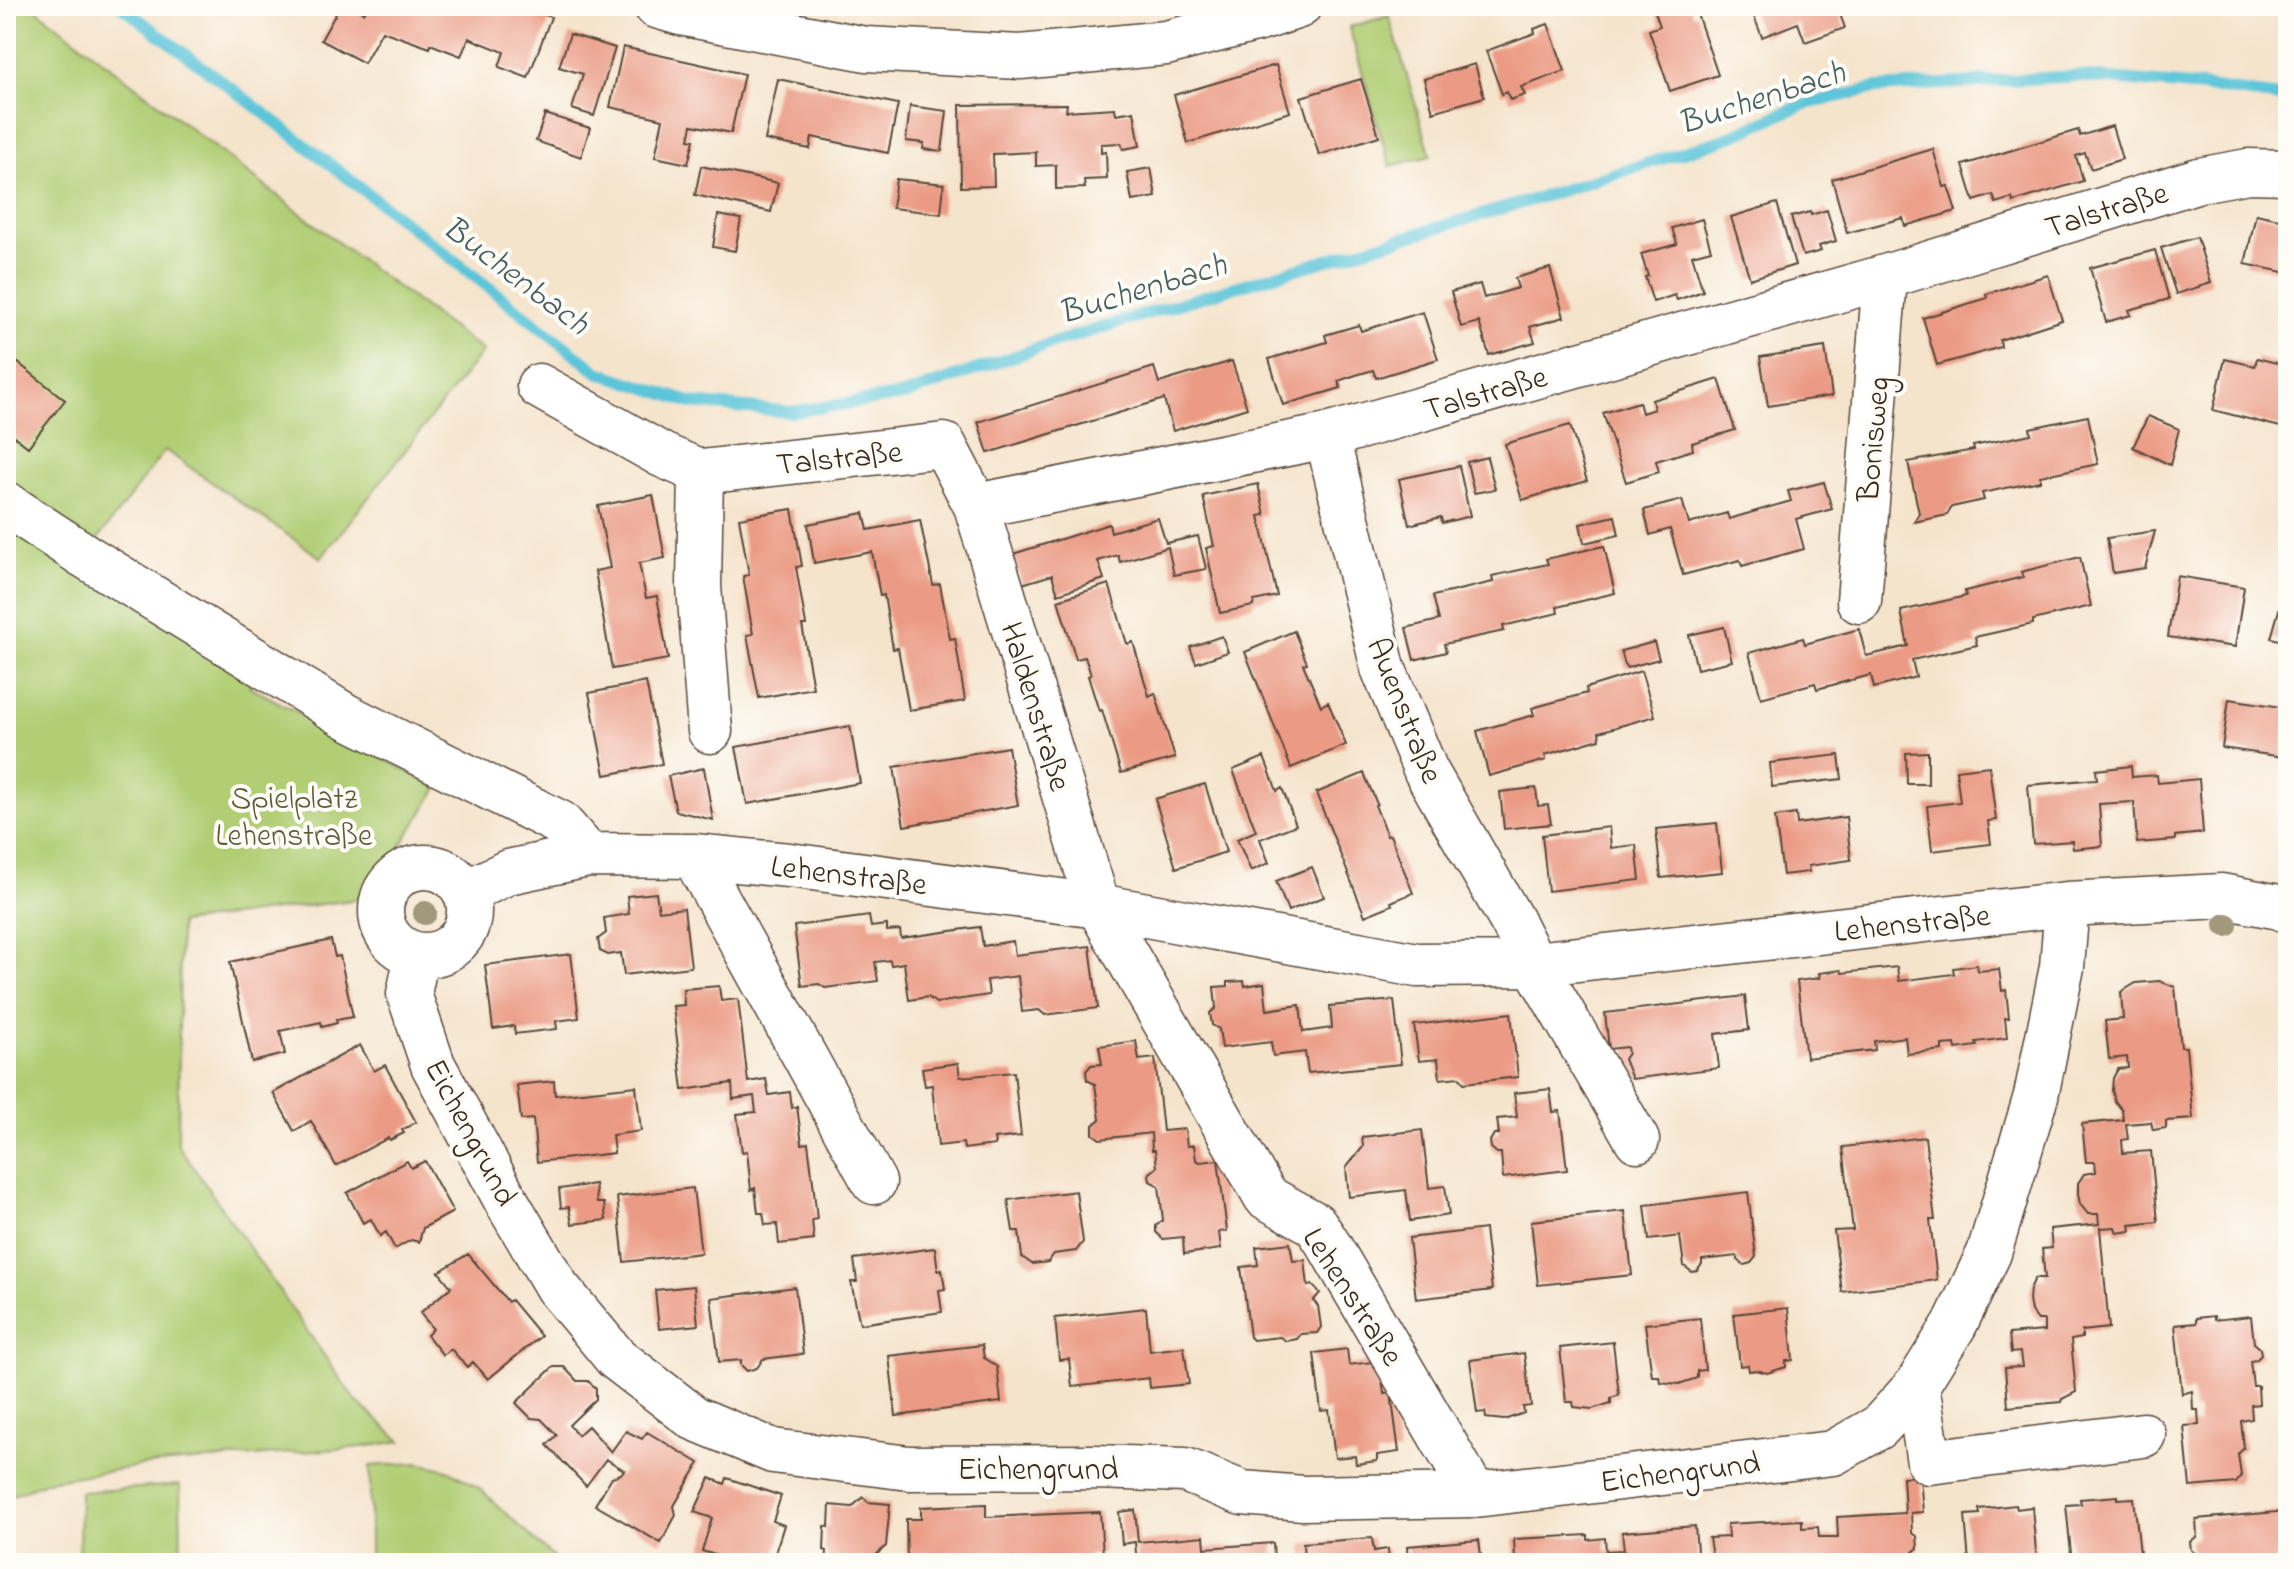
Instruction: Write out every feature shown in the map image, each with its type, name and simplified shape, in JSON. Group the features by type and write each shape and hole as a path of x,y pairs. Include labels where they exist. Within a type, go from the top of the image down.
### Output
{"street":[{"path":"656,6 866,49 1020,57 1166,43 1299,6"},
{"name":"Talstraße","path":"539,386 662,455 701,472 944,445 976,506 1327,436 1885,277 2199,180 2248,171 2288,172"},
{"name":"Bonisweg","path":"1859,601 1885,277"},
{"name":"Auenstraße","path":"1327,436 1383,668 1426,771 1534,964"},
{"path":"701,472 699,586 710,731"},
{"path":"6,504 346,716 560,823 588,855"},
{"name":"Haldenstraße","path":"976,506 1098,906"},
{"name":"Lehenstraße","path":"465,893 508,872 588,855 694,856 789,865 1098,906 1417,965 1534,964 2067,904 2222,896 2288,911"},
{"path":"694,856 874,1182"},
{"path":"430,867 445,871 457,880 465,893 469,919 464,932 444,951 417,955 391,940 383,927 383,898 390,884 401,874 415,868 430,867"},
{"name":"Eichengrund","path":"417,955 409,994 433,1065 557,1287 616,1358 694,1418 773,1451 909,1468 1185,1470 1242,1493 1303,1498 1475,1495 1833,1453 1879,1427 1917,1385 1955,1324 1989,1253 2036,1096 2062,967 2067,904"},
{"name":"Lehenstraße","path":"1098,906 1266,1197 1315,1224 1475,1495"},
{"path":"1534,964 1637,1140"},
{"path":"1917,1385 1929,1462 2143,1435"}],"green space":[{"path":"6,6 32,6 483,351 321,558 165,450 95,543 6,486"},
{"path":"1389,16 1431,156 1390,166 1349,27"},
{"name":"Spielplatz Lehenstraße","path":"6,514 257,672 250,687 438,788 367,898 180,923 178,1145 355,1400 401,1441 146,1465 47,1481 6,1498"},
{"path":"418,1463 448,1470 479,1488 559,1563 370,1563 370,1466"},
{"path":"180,1485 181,1563 79,1563 80,1492"}],"building":[{"path":"340,6 351,6 364,13 368,6 521,6 551,17 528,78 499,67 504,52 469,38 461,56 382,31 364,63 321,40"},
{"path":"1653,6 1690,6 1693,15 1697,14 1718,75 1670,91 1649,30 1660,26"},
{"path":"1750,6 1837,6 1845,28 1805,42 1798,23 1762,37"},
{"path":"1548,24 1565,71 1521,87 1525,95 1510,100 1507,92 1502,94 1486,51 1535,33 1534,29"},
{"path":"570,34 615,48 594,116 572,109 583,74 559,67"},
{"path":"623,47 744,74 731,133 692,125 689,139 694,140 688,164 655,157 663,119 610,107"},
{"path":"1475,64 1484,97 1433,112 1424,79"},
{"path":"1276,65 1290,112 1188,143 1174,95"},
{"path":"778,79 898,104 888,153 812,137 810,149 765,140"},
{"path":"1361,79 1379,136 1319,155 1301,97"},
{"path":"1067,104 1066,111 1115,108 1116,114 1134,111 1140,146 1123,149 1121,143 1101,144 1101,153 1106,152 1107,179 1084,180 1085,188 1056,189 1056,165 1036,166 1036,152 993,154 994,186 961,187 960,105"},
{"path":"910,106 947,111 942,151 923,149 924,143 906,141"},
{"path":"545,114 590,128 581,157 536,141"},
{"path":"2112,126 2122,159 2091,169 2085,153 2076,156 2083,181 2013,202 2012,198 1996,203 1993,195 1974,201 1963,165 2078,130 2080,136"},
{"path":"1933,149 1944,187 1948,186 1956,211 1905,226 1903,218 1847,233 1832,179"},
{"path":"701,166 778,183 771,212 695,195"},
{"path":"1151,168 1156,197 1132,201 1127,172"},
{"path":"896,179 944,184 941,214 892,208"},
{"path":"1777,203 1795,265 1750,279 1731,217"},
{"path":"1827,210 1836,241 1819,246 1821,251 1803,256 1791,217"},
{"path":"2256,214 2288,221 2288,273 2245,264"},
{"path":"718,215 741,219 735,251 713,247"},
{"path":"1702,219 1711,250 1692,255 1703,291 1677,300 1675,295 1653,302 1641,254 1677,244 1672,228"},
{"path":"2197,237 2211,283 2176,294 2161,248"},
{"path":"2155,250 2169,299 2129,310 2131,315 2106,322 2090,268"},
{"path":"1550,268 1564,317 1530,327 1535,342 1489,355 1479,322 1461,327 1451,292 1480,284 1484,298 1518,288 1515,278"},
{"path":"2048,275 2062,320 2000,340 2001,347 1937,365 1923,318"},
{"path":"1423,312 1438,359 1376,378 1373,370 1356,375 1338,381 1341,388 1283,405 1269,359 1327,342 1325,335 1359,325 1361,331"},
{"path":"1825,347 1832,396 1768,406 1760,357"},
{"path":"2257,358 2288,366 2288,429 2213,410 2225,359 2255,366"},
{"path":"1232,361 1247,408 1173,431 1164,399 988,453 978,422 1154,367 1159,383"},
{"path":"17,362 65,400 28,447 6,430 6,375"},
{"path":"1719,379 1735,430 1692,443 1693,450 1656,461 1659,472 1626,482 1603,413 1639,402 1642,413 1654,409 1652,400"},
{"path":"2088,416 2098,464 2040,476 2040,481 1982,493 1984,500 1952,507 1947,515 1914,522 1919,513 1908,462 1974,450 1973,446 2031,434 2030,428"},
{"path":"2148,416 2179,429 2170,465 2133,447"},
{"path":"1570,425 1587,481 1522,500 1505,444"},
{"path":"1487,457 1495,489 1474,493 1467,462"},
{"path":"1459,466 1470,516 1442,523 1441,517 1409,525 1399,479"},
{"path":"1824,482 1832,509 1796,519 1804,549 1742,566 1740,560 1683,575 1670,529 1650,535 1644,510 1682,500 1689,524 1727,513 1729,519 1791,501 1788,491"},
{"path":"1258,484 1265,515 1259,516 1277,596 1254,601 1253,606 1220,613 1206,548 1214,546 1203,496"},
{"path":"653,495 665,558 639,563 646,598 657,596 668,659 612,669 595,571 610,568 598,506"},
{"path":"792,509 802,566 796,567 806,625 802,625 813,688 759,698 747,635 753,634 743,576 749,575 739,518"},
{"path":"864,513 868,530 920,520 933,585 940,584 950,639 955,638 965,701 909,710 898,648 893,649 884,595 880,596 872,552 814,563 808,524"},
{"path":"1615,516 1619,535 1584,543 1580,524"},
{"path":"1158,518 1166,543 1198,536 1206,569 1174,575 1168,547 1120,562 1118,555 1098,561 1104,579 1058,594 1052,575 1022,584 1013,554 1109,524 1111,532"},
{"path":"2155,531 2145,568 2113,573 2107,538"},
{"path":"1604,546 1615,593 1557,607 1558,613 1503,626 1504,631 1444,644 1446,652 1414,660 1406,628 1439,620 1433,596 1493,582 1492,576 1548,564 1546,559"},
{"path":"2080,557 2091,606 2033,620 2033,624 1975,637 1977,645 1912,660 1916,677 1874,688 1871,675 1817,689 1815,683 1761,698 1749,653 1803,638 1805,644 1859,629 1866,656 1908,646 1901,611 1966,596 1965,591 2023,577 2021,572"},
{"path":"2177,576 2244,587 2235,647 2168,637"},
{"path":"2288,582 2288,642 2271,638"},
{"path":"1109,584 1127,644 1133,642 1149,696 1155,693 1175,758 1121,773 1088,676 1091,675 1085,657 1076,659 1058,600"},
{"path":"1724,627 1732,661 1697,669 1689,635"},
{"path":"1294,631 1307,663 1303,664 1321,706 1328,702 1346,745 1291,768 1245,652"},
{"path":"1222,636 1228,652 1196,663 1190,647"},
{"path":"1654,642 1659,659 1626,668 1621,651"},
{"path":"1641,671 1655,716 1599,732 1600,739 1545,755 1546,760 1489,776 1477,731 1534,715 1532,708 1587,693 1586,688"},
{"path":"646,682 662,764 605,775 589,693"},
{"path":"2229,699 2288,708 2283,757 2222,748"},
{"path":"850,726 860,783 747,804 736,747"},
{"path":"1008,747 1018,805 904,826 894,767"},
{"path":"1928,752 1928,784 1907,784 1906,753"},
{"path":"1839,755 1842,779 1772,787 1770,763"},
{"path":"1264,757 1277,791 1282,788 1296,825 1260,839 1269,863 1251,871 1237,839 1256,831 1233,770"},
{"path":"1989,766 1996,820 1988,821 1991,844 1932,851 1927,806 1960,802 1956,770"},
{"path":"2131,766 2132,777 2157,775 2158,783 2199,779 2203,833 2175,836 2175,840 2137,843 2134,802 2099,804 2102,846 2073,849 2072,841 2033,844 2028,785 2097,779 2096,770"},
{"path":"704,768 713,820 676,811 668,776"},
{"path":"1364,773 1387,836 1390,835 1413,893 1365,916 1316,793"},
{"path":"1205,784 1226,852 1176,868 1155,799"},
{"path":"1536,788 1538,806 1548,805 1551,824 1504,829 1500,792"},
{"path":"1796,814 1797,824 1846,817 1851,860 1808,866 1809,872 1783,875 1775,817"},
{"path":"1717,823 1722,872 1661,878 1656,829"},
{"path":"1609,827 1611,848 1636,845 1640,880 1548,891 1542,835"},
{"path":"1312,867 1324,897 1288,911 1276,881"},
{"path":"656,893 659,911 684,908 691,967 624,975 621,953 608,955 600,951 598,939 606,933 604,918 629,914 627,896"},
{"path":"869,916 871,927 887,925 887,931 900,930 901,938 980,927 983,946 1013,941 1015,955 1090,946 1098,1008 1045,1015 1039,1010 1022,1012 1018,976 987,980 989,995 936,1003 928,997 909,1000 904,963 891,965 890,960 875,962 878,981 825,988 819,984 802,986 794,926"},
{"path":"331,940 335,957 340,956 353,1017 322,1027 321,1022 280,1031 285,1054 252,1062 230,962"},
{"path":"571,954 579,1018 556,1021 557,1029 515,1034 514,1026 493,1029 485,965"},
{"path":"1977,965 1978,971 1999,969 2002,991 2006,990 2009,1018 2005,1018 2007,1038 1976,1042 1977,1046 1956,1049 1955,1044 1942,1045 1942,1050 1907,1054 1905,1037 1874,1041 1875,1050 1806,1058 1797,981 1820,978 1819,973 1897,967 1899,981 1954,974 1953,968"},
{"path":"1244,981 1245,986 1264,983 1267,1010 1300,1005 1303,1032 1332,1028 1330,1006 1394,1000 1401,1064 1308,1073 1305,1052 1273,1056 1271,1042 1222,1048 1219,1029 1212,1025 1210,1013 1216,1008 1214,987"},
{"path":"2159,981 2175,987 2181,1047 2186,1047 2193,1119 2166,1121 2166,1128 2153,1130 2151,1122 2126,1124 2128,1139 2122,1140 2123,1153 2151,1151 2158,1222 2130,1225 2131,1231 2117,1233 2115,1227 2100,1228 2109,1328 2082,1331 2082,1338 2071,1340 2076,1392 2061,1402 2008,1407 2005,1368 2022,1367 2020,1352 2011,1353 2009,1334 2044,1331 2044,1320 2038,1320 2031,1311 2029,1300 2035,1278 2045,1278 2042,1249 2052,1248 2050,1229 2099,1224 2098,1214 2088,1214 2080,1204 2078,1194 2078,1183 2084,1174 2096,1172 2095,1162 2086,1162 2082,1124 2123,1120 2122,1110 2112,1090 2113,1078 2118,1069 2128,1068 2127,1057 2109,1059 2105,1021 2123,1019 2121,992 2136,983"},
{"path":"719,986 721,1001 738,999 748,1082 766,1079 769,1095 790,1092 792,1108 797,1106 802,1144 808,1143 813,1182 817,1219 812,1220 814,1240 779,1244 777,1224 765,1225 763,1213 758,1213 755,1188 751,1190 747,1151 742,1152 737,1114 756,1112 754,1096 733,1099 732,1083 683,1090 673,1006 684,1005 683,989"},
{"path":"1745,996 1749,1030 1715,1034 1719,1068 1632,1079 1624,1059 1628,1053 1627,1047 1609,1049 1605,1013"},
{"path":"1511,1013 1518,1077 1464,1083 1459,1077 1440,1079 1438,1059 1419,1061 1414,1025"},
{"path":"1136,1041 1139,1060 1155,1058 1163,1131 1185,1129 1187,1146 1194,1145 1196,1160 1218,1160 1227,1231 1219,1232 1221,1249 1184,1254 1183,1237 1163,1239 1156,1232 1156,1226 1163,1220 1159,1186 1150,1181 1149,1174 1157,1167 1151,1133 1100,1139 1093,1134 1093,1125 1100,1119 1095,1084 1087,1080 1086,1071 1091,1065 1102,1064 1099,1046"},
{"path":"360,1045 374,1071 385,1065 416,1122 402,1130 404,1133 390,1140 388,1138 336,1166 311,1121 294,1131 273,1093"},
{"path":"958,1063 960,1077 1014,1072 1021,1136 994,1139 995,1145 964,1149 963,1143 938,1146 932,1085 925,1086 922,1068"},
{"path":"554,1081 555,1095 636,1086 641,1131 612,1135 614,1153 537,1162 533,1119 521,1120 517,1085"},
{"path":"1550,1089 1553,1112 1560,1111 1567,1170 1503,1178 1501,1153 1491,1148 1490,1141 1494,1134 1499,1134 1497,1119 1517,1117 1514,1093"},
{"path":"1422,1130 1429,1188 1445,1186 1449,1215 1410,1221 1406,1190 1349,1197 1346,1168 1363,1147 1362,1137"},
{"path":"1925,1137 1935,1220 1930,1220 1937,1280 1842,1292 1834,1231 1853,1230 1843,1147"},
{"path":"407,1161 411,1168 425,1161 453,1212 423,1228 419,1242 411,1240 395,1249 386,1232 380,1236 371,1219 363,1223 347,1193"},
{"path":"595,1184 597,1203 604,1203 606,1220 572,1224 569,1207 561,1208 559,1189"},
{"path":"693,1188 701,1253 624,1262 617,1197"},
{"path":"1076,1191 1083,1242 1076,1251 1054,1254 1048,1262 1032,1264 1022,1257 1019,1231 1013,1231 1008,1200"},
{"path":"1748,1192 1756,1257 1751,1263 1744,1265 1737,1256 1702,1260 1697,1271 1692,1272 1684,1266 1680,1236 1649,1240 1645,1205"},
{"path":"1625,1211 1632,1275 1538,1285 1531,1221"},
{"path":"1485,1229 1492,1290 1416,1299 1409,1238"},
{"path":"1290,1243 1293,1261 1305,1260 1308,1286 1312,1285 1320,1293 1313,1301 1318,1306 1321,1327 1317,1333 1301,1334 1297,1339 1253,1340 1250,1337 1241,1267 1258,1265 1256,1247"},
{"path":"935,1248 938,1271 942,1270 945,1289 939,1290 942,1312 860,1324 851,1282 857,1282 854,1259"},
{"path":"468,1254 541,1336 488,1379 473,1362 467,1367 451,1349 443,1355 427,1335 433,1329 420,1313 451,1287 439,1272"},
{"path":"694,1286 698,1325 659,1329 655,1290"},
{"path":"795,1287 803,1354 763,1359 757,1368 747,1371 741,1360 719,1362 711,1298"},
{"path":"1146,1308 1150,1351 1184,1347 1189,1384 1150,1388 1149,1378 1072,1387 1069,1359 1059,1360 1055,1318"},
{"path":"1788,1308 1793,1360 1786,1361 1786,1367 1767,1373 1749,1371 1748,1365 1740,1366 1734,1314"},
{"path":"2214,1316 2214,1320 2251,1316 2254,1343 2260,1348 2261,1355 2250,1361 2253,1386 2258,1386 2259,1404 2251,1405 2252,1419 2241,1421 2244,1448 2238,1454 2241,1476 2236,1483 2190,1487 2184,1426 2199,1425 2198,1410 2193,1410 2192,1391 2182,1394 2175,1325 2196,1323 2196,1318"},
{"path":"1700,1318 1705,1370 1697,1371 1697,1378 1679,1384 1660,1382 1659,1376 1652,1376 1645,1324"},
{"path":"1613,1342 1619,1395 1611,1398 1611,1403 1592,1409 1574,1407 1573,1402 1566,1402 1560,1348"},
{"path":"982,1345 984,1358 997,1367 1001,1402 896,1416 889,1356"},
{"path":"1347,1349 1349,1365 1380,1361 1384,1394 1391,1393 1399,1452 1377,1455 1377,1461 1356,1464 1355,1456 1335,1458 1329,1410 1321,1411 1314,1353"},
{"path":"1524,1353 1531,1406 1523,1407 1524,1413 1504,1420 1486,1418 1485,1412 1477,1413 1470,1360"},
{"path":"553,1367 564,1367 577,1381 588,1381 596,1388 596,1399 569,1425 578,1435 588,1426 611,1452 626,1431 642,1439 647,1432 699,1463 674,1506 676,1515 661,1543 595,1505 612,1477 624,1470 606,1459 586,1486 547,1445 557,1435 541,1419 531,1418 516,1403"},
{"path":"1920,1476 1923,1512 1911,1513 1912,1533 1917,1536 1918,1548 1913,1552 1914,1563 1713,1563 1709,1538 1728,1537 1727,1524 1802,1520 1802,1528 1818,1527 1819,1537 1838,1537 1837,1517 1905,1513 1903,1477"},
{"path":"710,1478 725,1484 727,1478 781,1496 773,1521 784,1525 772,1563 733,1563 732,1560 702,1551 712,1518 694,1512"},
{"path":"2118,1496 2118,1499 2134,1498 2141,1563 2072,1563 2066,1505 2081,1504 2080,1499"},
{"path":"863,1497 868,1502 890,1504 886,1546 877,1554 885,1563 826,1563 825,1526 829,1527 830,1505 852,1507"},
{"path":"986,1504 986,1517 1100,1512 1103,1554 1089,1555 1086,1563 1014,1563 1013,1558 1002,1558 1002,1563 994,1563 994,1557 987,1557 987,1563 923,1563 923,1560 916,1560 916,1563 907,1563 906,1519 921,1519 921,1507"},
{"path":"2016,1505 2017,1509 2032,1507 2037,1563 1969,1563 1965,1515 1980,1514 1979,1509"},
{"path":"1135,1510 1138,1542 1204,1536 1205,1548 1273,1543 1274,1559 1289,1558 1290,1563 1137,1563 1135,1542 1122,1544 1119,1512"},
{"path":"2288,1511 2288,1563 2200,1563 2200,1557 2191,1550 2190,1542 2197,1536 2196,1519"},
{"path":"1695,1526 1698,1563 1494,1563 1515,1559 1514,1539 1588,1535 1588,1540 1605,1538 1606,1551 1624,1550 1622,1532"},
{"path":"1372,1538 1374,1551 1388,1549 1389,1563 1304,1563 1303,1543"},
{"path":"1479,1540 1482,1563 1408,1563 1407,1546"}],"waterway":[{"name":"Buchenbach","path":"121,6 598,372 692,403 791,412 904,395 1049,344 1722,140 1802,105 1876,88 2076,76 2288,98"}]}
